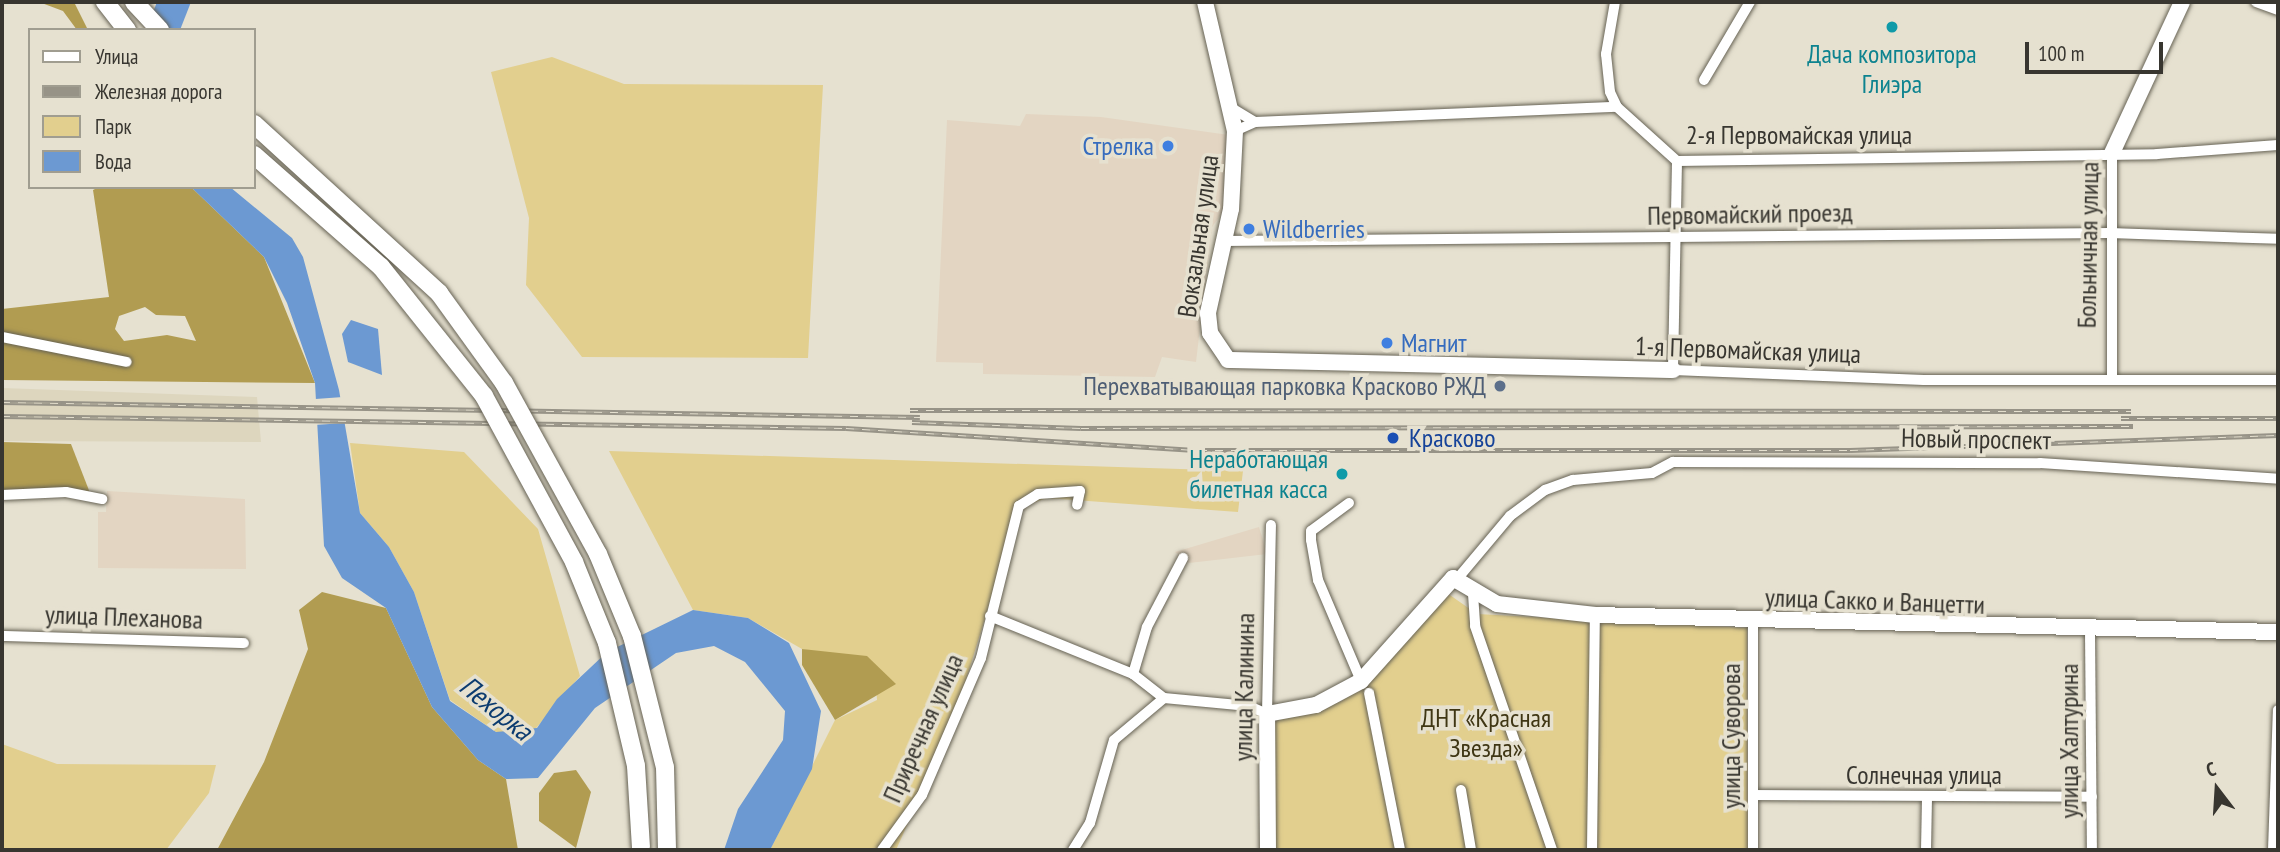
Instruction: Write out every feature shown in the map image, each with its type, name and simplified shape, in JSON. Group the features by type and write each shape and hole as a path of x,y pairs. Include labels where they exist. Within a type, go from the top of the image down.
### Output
{"main road":[{"path":"105,2 125,28"},
{"path":"134,2 158,28"},
{"name":"Вокзальная улица","path":"1205,2 1235,131 1231,209 1208,313 1219,352"},
{"name":"Больничная улица","path":"2112,153 2182,2"},
{"path":"256,126 439,293 504,383 598,554 632,636 665,767 667,850"},
{"path":"256,157 382,267 484,396 574,562 607,643 636,766 641,849"},
{"name":"1-я Первомайская улица","path":"1219,352 1228,360 1673,370"},
{"path":"1266,714 1315,705 1365,687 1443,584 1458,578 1472,594"},
{"name":"улица Сакко и Ванцетти","path":"1472,594 1497,604 1595,615 2090,631 2278,632"},
{"name":"улица Калинина","path":"1266,714 1268,850"}],"street":[{"path":"1235,131 1255,122 1617,107 1606,54 1615,2"},
{"path":"1704,80 1750,2"},
{"path":"2256,2 2278,10"},
{"path":"1230,107 1255,122"},
{"name":"2-я Первомайская улица","path":"1617,107 1677,161 2157,154 2278,145"},
{"name":"Больничная улица","path":"2112,153 2112,378"},
{"path":"1673,370 1677,161"},
{"name":"Первомайский проезд","path":"1222,241 2110,233 2278,239"},
{"path":"2,337 127,362"},
{"name":"1-я Первомайская улица","path":"1673,370 1924,380 2278,380"},
{"name":"Новый проспект","path":"1458,578 1510,516 1545,490 1573,480 1652,473 1673,462 2040,463 2278,479"},
{"name":"Приречная улица","path":"882,850 922,795 981,658 1019,506 1038,494 1080,491 1077,505"},
{"path":"2,495 66,492 102,499"},
{"path":"1349,503 1311,531 1311,540 1318,580 1365,687 1400,850"},
{"name":"улица Калинина","path":"1266,714 1271,525"},
{"path":"1133,674 1147,627 1183,558"},
{"path":"1472,594 1475,626 1552,850"},
{"path":"1592,850 1595,615"},
{"path":"990,617 1133,674 1164,698 1249,706 1266,714"},
{"name":"улица Суворова","path":"1752,850 1755,796 1754,622"},
{"name":"улица Халтурина","path":"2090,631 2092,850"},
{"name":"улица Плеханова","path":"2,636 244,643"},
{"path":"1073,850 1090,822 1114,740 1164,698"},
{"path":"2273,850 2278,710"},
{"path":"1461,790 1472,850"},
{"name":"Солнечная улица","path":"1755,796 1927,799 2092,797"},
{"path":"1926,850 1927,799"}],"shaded area":[{"path":"39,2 74,2 87,28 76,28 63,11"},
{"path":"1026,114 1101,117 1229,135 1229,203 1212,227 1196,362 1162,357 1155,377 983,374 983,363 936,362 947,120 1020,126"},
{"path":"193,189 264,257 315,383 2,380 2,309 109,297 93,190","holes":["145,307 156,315 185,316 196,341 167,335 124,341 115,329 119,316"]},
{"path":"2,388 257,397 261,442 2,441"},
{"path":"2,442 71,444 90,493 2,495"},
{"path":"107,491 245,499 246,569 98,568 98,512 106,512"},
{"path":"1259,527 1267,554 1189,563 1175,552"},
{"path":"322,592 386,608 432,707 478,760 506,779 518,850 217,850 264,762 308,649 299,610"},
{"path":"802,649 867,656 896,684 835,720 802,665"},
{"path":"576,770 591,792 576,848 539,821 539,793 554,773"}],"green space":[{"path":"552,57 624,84 823,85 808,358 582,357 526,285 529,218 491,72"},
{"path":"350,443 464,452 538,529 580,676 532,733 496,732 450,700 414,592 389,547 360,513"},
{"path":"609,451 1243,471 1238,512 1047,498 1019,508 953,722 896,850 770,850 835,720 877,700 875,667 802,649 748,618 693,610"},
{"name":"ДНТ «Красная Звезда»","path":"1447,593 1477,614 1747,628 1748,850 1273,850 1273,719 1342,701"},
{"path":"2,744 57,764 216,765 209,793 166,850 2,850"}],"water":[{"path":"157,2 191,2 181,28 147,28"},
{"path":"193,189 232,189 292,238 303,257 339,390 360,513 389,547 414,592 450,701 496,732 537,728 557,699 607,652 693,610 748,618 789,643 821,711 812,769 770,850 724,850 738,809 783,740 785,711 745,662 714,646 676,653 595,708 538,778 506,779 478,760 432,707 386,608 342,578 324,546 315,383 287,303 264,257"},
{"path":"351,320 378,329 382,375 348,362 342,334"}],"pier":[{"path":"343,397 345,423 314,425 312,399"}],"railway":[{"path":"2,402 920,417"},
{"path":"910,410 2131,411"},
{"path":"2,416 846,428 1199,450 1850,450 2278,435"},
{"path":"2121,418 2278,418"},
{"path":"912,422 1081,428 2133,426"}],"place":[{"name":"Дача композитора Глиэра","path":"1892,27"},
{"name":"Стрелка","path":"1168,146"},
{"name":"Wildberries","path":"1249,229"},
{"name":"Магнит","path":"1387,343"},
{"name":"Перехватывающая парковка Красково РЖД","path":"1500,386"},
{"name":"Красково","path":"1393,438"},
{"name":"Неработающая билетная касса","path":"1342,474"}],"water label":[{"name":"Пехорка","path":"496,708"}]}
